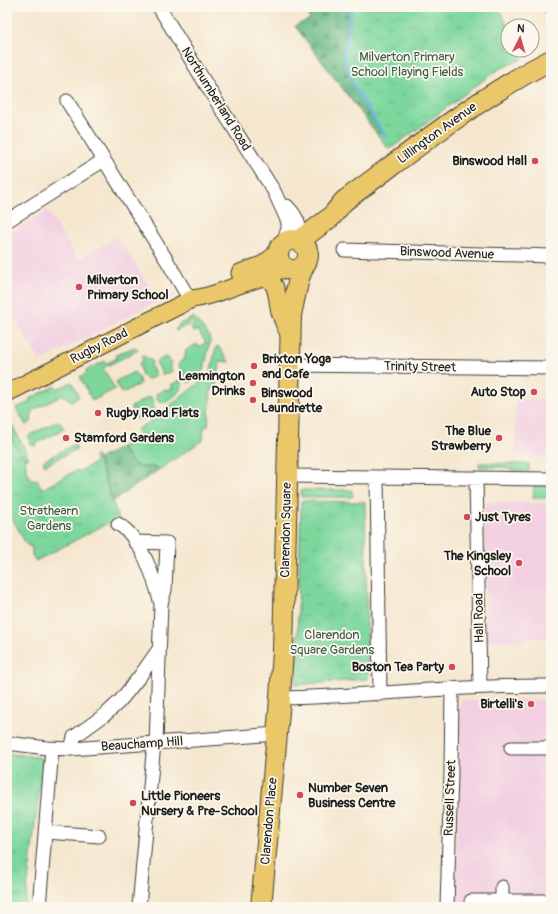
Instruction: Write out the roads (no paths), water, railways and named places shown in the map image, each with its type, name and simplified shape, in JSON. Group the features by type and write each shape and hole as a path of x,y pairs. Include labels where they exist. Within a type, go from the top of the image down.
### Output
{"highway":[{"name":"Lillington Avenue","path":"292,256 326,228 325,221 344,201 467,111 506,85 551,60"},
{"path":"287,476 291,315 286,293 292,256"},
{"name":"Clarendon Square","path":"277,734 284,598 287,476"},
{"name":"Clarendon Place","path":"261,907 277,734"}],"main road":[{"name":"Rugby Road","path":"191,299 206,298 227,289 277,272 292,256"},
{"name":"Rugby Road","path":"7,393 191,299 200,289 223,278 258,267 265,263 292,256"},
{"path":"264,277 270,279 274,284 281,315 290,336"}],"street":[{"name":"Northumberland Road","path":"159,7 274,191 288,222 292,256"},
{"path":"67,101 191,299"},
{"path":"7,221 104,160"},
{"name":"Northumberland Road","path":"274,191 297,218"},
{"path":"297,218 309,225 325,221"},
{"path":"292,256 300,227 297,218"},
{"name":"Binswood Avenue","path":"344,250 551,256"},
{"name":"Trinity Street","path":"290,365 551,368"},
{"name":"Clarendon Square","path":"287,476 551,479"},
{"path":"377,477 380,694"},
{"name":"Hall Road","path":"476,478 480,687"},
{"path":"118,524 123,527 146,559 161,604"},
{"path":"135,542 167,543 165,590 161,604 155,743 139,907"},
{"path":"71,749 74,737 106,714 120,701 159,649"},
{"path":"280,698 380,694 452,688 551,686"},
{"name":"Russell Street","path":"447,907 452,688"},
{"name":"Beauchamp Hill","path":"7,743 52,749 71,749 277,734"},
{"path":"511,748 551,748"},
{"path":"39,907 52,749"},
{"path":"46,832 99,836"},
{"path":"502,887 502,901"},
{"path":"471,901 551,901"}],"waterway":[{"path":"352,7 344,57 353,84 385,136"}],"place":[{"name":"Binswood Hall","path":"535,161"},
{"name":"Milverton Primary School","path":"79,287"},
{"name":"Brixton Yoga and Cafe","path":"254,366"},
{"name":"Leamington Drinks","path":"253,383"},
{"name":"Auto Stop","path":"534,392"},
{"name":"Binswood Laundrette","path":"253,400"},
{"name":"Rugby Road Flats","path":"98,413"},
{"name":"Stamford Gardens","path":"66,438"},
{"name":"The Blue Strawberry","path":"499,438"},
{"name":"Just Tyres","path":"467,517"},
{"name":"The Kingsley School","path":"519,563"},
{"name":"Boston Tea Party","path":"452,667"},
{"name":"Birtelli's","path":"531,704"},
{"name":"Number Seven Business Centre","path":"300,795"},
{"name":"Little Pioneers Nursery & Pre-School","path":"133,803"}],"park label":[{"name":"Milverton Primary School Playing Fields","path":"407,64"},
{"name":"Strathearn Gardens","path":"49,518"},
{"name":"Clarendon Square Gardens","path":"332,642"}]}
